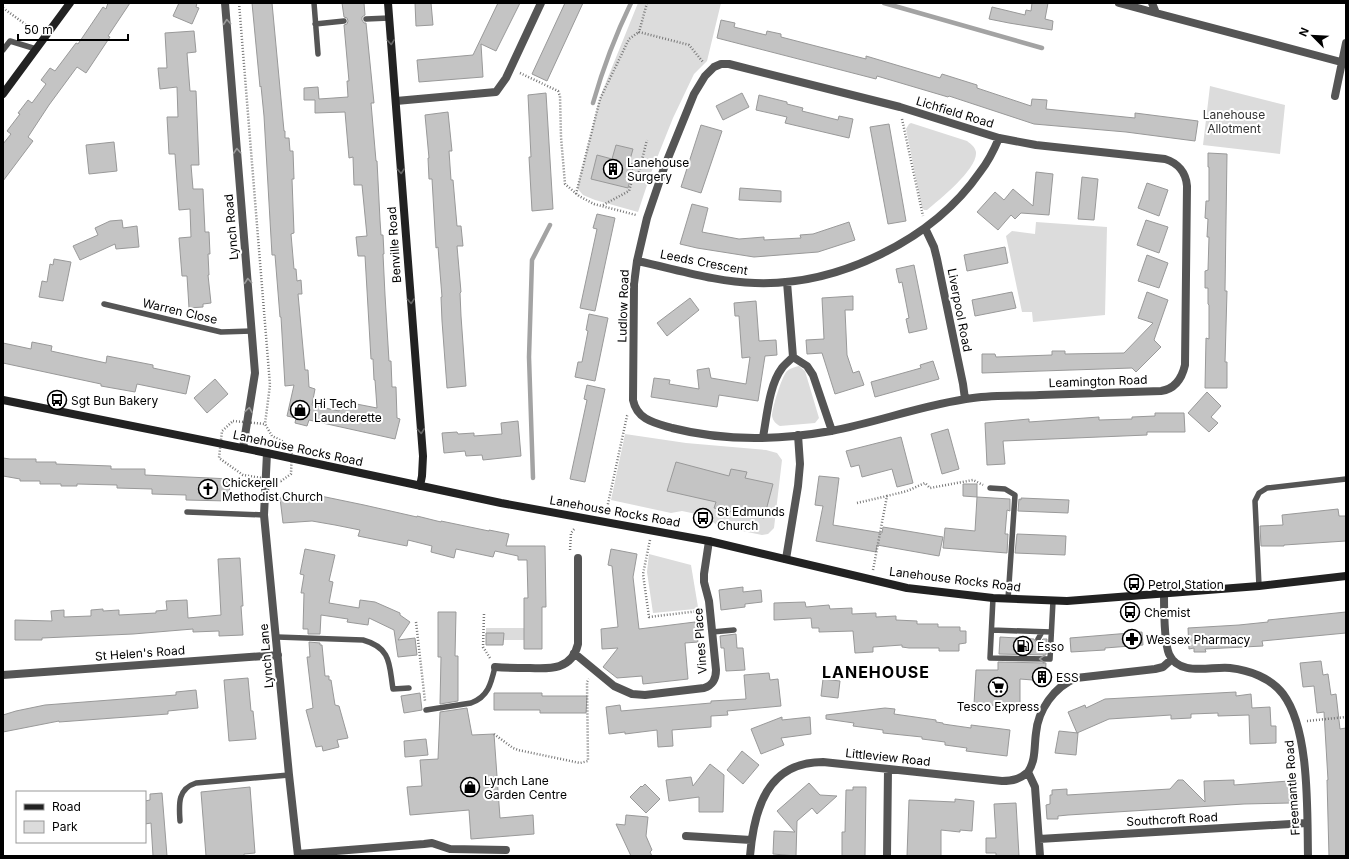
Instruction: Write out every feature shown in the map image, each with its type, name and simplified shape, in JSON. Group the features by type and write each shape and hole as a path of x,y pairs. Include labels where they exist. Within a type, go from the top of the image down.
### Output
{"main road":[{"path":"3,94 70,3"},
{"name":"Benville Road","path":"388,3 423,456 420,486"},
{"name":"Lanehouse Rocks Road","path":"3,400 268,453 545,511 709,541 907,588 993,598 1067,601 1259,586 1346,576"}],"street":[{"name":"Lynch Road","path":"225,3 252,331 254,373 242,448"},
{"path":"396,101 496,92 506,78 541,3"},
{"path":"1119,3 1342,62"},
{"path":"1152,3 1156,13"},
{"path":"1335,96 1346,43"},
{"name":"Lichfield Road","path":"709,72 721,64 729,64 900,107 999,138 1036,145 1165,159 1177,165"},
{"name":"Ludlow Road","path":"634,406 633,297 637,260 647,218 659,180 694,94 709,72"},
{"name":"Leeds Crescent","path":"637,260 722,280 755,283 787,282 820,276 866,261 898,246 925,228 948,209 969,186 990,157 999,138"},
{"name":"Leamington Road","path":"798,435 832,431 942,403 965,399 984,397 1161,391 1169,389 1176,384 1185,365 1187,186 1184,173 1177,165"},
{"name":"Liverpool Road","path":"925,228 934,247 937,259 965,399"},
{"path":"763,437 772,390 776,379 782,368 793,357 787,282"},
{"path":"793,357 807,366 813,375 832,431"},
{"path":"634,406 637,411 648,420 696,433 732,437 798,435 800,464 798,486 786,559"},
{"name":"Lynch Lane","path":"268,453 264,515 298,855"},
{"name":"Vines Place","path":"574,653 614,686 626,692 638,695 704,688 711,685 716,674 710,609 704,574 709,541"},
{"path":"495,667 553,669 566,663 574,653 578,644 578,558"},
{"path":"1040,856 1035,787 1028,772 1033,761 1035,734 1039,716 1058,689 1076,678 1155,670 1163,667 1172,659 1166,644 1164,594"},
{"name":"St Helen's Road","path":"3,675 278,655"},
{"name":"Freemantle Road","path":"1172,659 1182,667 1188,668 1231,668 1251,672 1274,685 1282,692 1288,701 1297,722 1303,752 1308,856"},
{"name":"Littleview Road","path":"750,856 751,840 760,803 775,781 787,771 800,765 823,762 1002,781 1016,780 1028,772"},
{"path":"887,856 888,769"},
{"name":"Southcroft Road","path":"1039,839 1307,823"},
{"path":"686,836 751,840"},
{"path":"298,855 428,844 450,849 506,850"}],"lane":[{"path":"314,3 318,54"},
{"path":"366,19 389,18"},
{"path":"315,24 344,21"},
{"path":"3,50 10,41 36,49"},
{"name":"Warren Close","path":"104,304 221,332 252,331"},
{"path":"1259,586 1254,501 1259,493 1267,488 1346,479"},
{"path":"990,488 1005,489 1015,495 1008,599"},
{"path":"187,512 264,515"},
{"path":"993,598 990,658 1001,659 1012,659 1027,656 1050,659 1053,601"},
{"path":"712,632 734,630"},
{"path":"992,630 1051,632"},
{"path":"1014,638 1018,631"},
{"path":"1025,638 1029,632"},
{"path":"1038,639 1042,632"},
{"path":"277,637 364,640 376,644 382,648 388,660 393,689 409,688"},
{"path":"1001,659 1004,652"},
{"path":"1012,659 1016,653"},
{"path":"426,710 471,703 478,700 488,691 495,667"},
{"path":"180,821 178,804 182,792 189,785 196,783 289,775"}],"path":[{"path":"240,3 270,385 265,424"},
{"path":"576,194 600,99 629,38 639,32 647,3"},
{"path":"3,8 36,32"},
{"path":"639,32 689,45 701,58 709,72"},
{"path":"510,69 558,91 560,96 561,137 565,184 576,194 594,204 647,218"},
{"path":"900,107 925,228"},
{"path":"638,175 647,140"},
{"path":"602,206 629,191 633,174 659,180"},
{"path":"604,521 627,416 634,406"},
{"path":"857,504 907,491 925,483 930,488 972,480 990,488"},
{"path":"871,580 887,496"},
{"path":"578,558 569,555 571,533 584,518"},
{"path":"652,530 643,574 649,617 710,609"},
{"path":"484,614 483,647 495,667"},
{"path":"416,622 426,710"},
{"path":"494,734 518,750 580,763 588,761 587,682 596,670"},
{"path":"1297,722 1346,717"}],"green space":[{"path":"638,3 721,3 707,61 694,74 673,118 651,173 638,212 595,200 583,195 577,188 600,97"},
{"name":"Lanehouse Allotment","path":"1210,86 1285,105 1280,154 1203,145"},
{"path":"911,123 967,141 974,147 976,152 975,159 965,175 957,184 927,210 922,208 906,129"},
{"path":"1036,222 1107,227 1105,315 1033,322 1032,312 1022,312 1006,236 1012,231 1035,234"},
{"path":"799,366 805,371 819,418 815,423 780,426 775,422 772,416 778,392 787,371"},
{"path":"625,434 686,443 766,450 777,453 782,460 774,528 768,534 762,535 718,526 706,516 682,511 671,513 611,500"},
{"path":"649,554 691,565 698,607 695,609 653,613 647,572"},
{"path":"486,628 524,628 524,640 503,640 486,633"}],"building":[{"path":"108,3 130,3 86,73 77,67 49,105 28,137 33,141 3,181 3,144 11,134 7,131 20,114 18,113 28,100 32,103 46,84 41,80 50,68 55,71 76,43 78,44 103,7 106,9"},
{"path":"179,3 197,3 196,7 199,8 192,24 173,16"},
{"path":"252,3 272,3 284,131 285,138 289,138 290,151 293,151 294,179 292,179 294,233 291,234 294,269 296,269 297,281 301,280 302,294 298,294 305,370 308,370 309,387 315,389 312,405 339,411 341,401 377,408 373,359 371,359 365,256 358,256 356,237 367,236 362,185 354,185 353,157 349,158 345,112 315,113 315,100 304,100 304,88 318,87 319,99 348,97 347,81 349,81 344,25 347,24 348,21 347,18 344,17 342,3 364,3 365,15 362,17 362,20 366,23 374,103 371,103 377,161 381,235 383,235 389,361 391,361 392,387 396,387 397,418 400,419 395,439 309,420 307,426 295,423 296,418 287,416 294,385 285,386 281,317 275,255 272,255 264,116"},
{"path":"415,3 431,3 433,25 416,26"},
{"path":"498,3 520,3 496,51 481,44 483,77 419,82 417,60 473,55"},
{"path":"565,3 583,3 547,81 532,74"},
{"path":"1032,3 1048,3 1045,19 1053,21 1052,30 989,19 992,7 1025,15 1026,10 1031,11"},
{"path":"721,20 735,23 734,27 766,35 767,31 781,34 781,37 866,59 866,56 940,78 942,74 977,85 977,88 1031,106 1032,99 1047,100 1046,109 1135,118 1135,113 1198,121 1195,141 1126,132 1034,124 949,96 948,97 877,76 876,79 717,38"},
{"path":"194,31 196,52 187,53 190,91 196,91 199,165 191,165 193,189 203,189 205,232 209,232 210,254 208,254 208,275 211,303 203,304 203,307 189,308 187,276 182,276 179,238 191,237 190,209 179,210 175,154 169,154 167,117 178,117 177,87 160,89 158,68 167,68 165,33"},
{"path":"546,93 553,209 532,211 528,95"},
{"path":"742,93 749,107 723,120 716,106"},
{"path":"759,95 787,102 787,104 803,108 802,111 838,120 839,116 853,119 849,138 785,123 787,117 756,110"},
{"path":"448,112 452,151 449,151 451,180 453,180 457,226 461,226 463,246 457,246 466,386 447,388 438,247 436,248 432,179 429,179 429,158 425,115"},
{"path":"889,124 906,221 888,224 870,127"},
{"path":"701,125 722,131 701,193 681,187"},
{"path":"114,142 117,171 89,174 86,145"},
{"name":"Lanehouse Surgery","path":"616,145 633,149 629,163 634,164 628,188 591,179 597,155 612,159"},
{"path":"1208,153 1227,154 1225,291 1227,291 1225,362 1227,362 1227,388 1205,388 1206,338 1209,339 1208,288 1205,288 1205,271 1208,270 1209,237 1207,237 1208,219 1205,218 1206,201 1209,201"},
{"path":"1036,172 1053,174 1049,215 1021,213 1015,219 1011,215 998,230 977,212 995,192 1004,200 1013,189 1033,206"},
{"path":"1082,177 1098,179 1094,220 1078,219"},
{"path":"1147,183 1168,190 1159,216 1138,208"},
{"path":"740,188 781,191 781,202 739,200"},
{"path":"692,204 708,208 702,232 739,239 764,237 764,240 801,238 800,235 813,234 849,222 855,240 818,252 754,257 697,248 680,244"},
{"path":"597,214 615,218 595,311 580,308 597,229 593,228"},
{"path":"122,220 123,228 137,226 139,247 116,249 115,244 80,260 73,246 98,235 95,228 110,221"},
{"path":"1146,220 1168,227 1159,253 1137,245"},
{"path":"1005,247 1008,263 967,271 964,255"},
{"path":"1147,255 1168,263 1159,288 1138,281"},
{"path":"54,259 71,262 63,301 39,297 42,281 47,282 50,264 53,265"},
{"path":"914,265 927,329 909,333 906,319 909,318 902,282 899,283 896,269"},
{"path":"1012,292 1016,308 975,316 972,300"},
{"path":"1147,292 1168,300 1154,340 1161,347 1136,372 1132,368 982,373 982,354 995,354 996,357 1052,355 1052,351 1065,351 1065,354 1124,353 1153,323 1138,318"},
{"path":"853,296 853,310 845,310 847,355 853,373 859,371 864,385 835,394 822,353 807,354 806,340 824,339 822,298"},
{"path":"690,298 699,310 667,336 657,323"},
{"path":"756,301 759,341 776,340 777,355 765,356 758,401 719,395 717,407 651,397 654,378 670,380 669,384 699,389 697,370 709,368 711,378 746,384 750,357 742,358 739,316 735,316 734,303"},
{"path":"589,314 608,318 595,381 575,377 578,362 582,362 588,331 586,330"},
{"path":"32,342 52,346 51,351 106,363 107,356 153,365 153,368 190,376 186,394 137,384 135,392 101,386 101,384 3,363 3,343 31,349"},
{"path":"933,361 939,379 875,397 871,382 921,368 920,365"},
{"path":"215,379 228,394 207,413 194,398"},
{"path":"587,385 605,389 585,482 570,479 587,400 584,399"},
{"path":"1207,392 1221,406 1211,417 1218,423 1209,432 1188,413"},
{"path":"1155,413 1184,413 1185,432 1147,432 1147,435 1003,441 1005,464 987,465 985,423 1029,419 1029,422 1099,417 1099,420 1132,419 1132,417 1155,416"},
{"path":"518,421 521,456 483,460 482,455 466,456 465,451 444,453 442,433 474,433 474,436 502,434 501,423"},
{"path":"948,429 959,469 942,474 931,434"},
{"path":"901,437 913,483 897,487 892,469 862,477 859,465 851,467 846,451"},
{"path":"3,458 36,459 36,462 56,462 56,464 111,466 111,469 145,469 145,475 231,479 228,501 186,500 186,495 152,494 152,489 117,488 117,485 77,484 77,486 61,486 61,484 40,484 40,481 20,481 20,479 3,476"},
{"path":"676,462 729,476 731,469 747,472 745,478 773,484 764,518 714,508 716,502 667,491"},
{"path":"819,476 839,478 833,525 882,533 883,527 943,537 939,556 877,545 876,552 816,541 823,506 815,505"},
{"path":"963,484 977,484 977,497 963,496"},
{"path":"311,494 441,522 509,534 506,546 545,546 546,607 542,607 542,649 524,649 524,598 528,598 527,560 518,560 518,556 495,551 493,557 456,549 454,558 431,552 432,546 408,540 407,546 358,536 360,530 312,521 283,523 280,498"},
{"path":"977,497 1010,499 1010,511 1007,510 1005,534 1008,534 1007,553 943,548 945,528 975,531"},
{"path":"1021,498 1069,500 1068,513 1018,511 1019,499 1021,500"},
{"path":"1338,509 1339,516 1346,516 1346,541 1284,546 1261,546 1260,526 1283,525 1282,515"},
{"path":"1017,534 1066,536 1065,555 1015,553"},
{"path":"305,549 335,555 329,581 333,582 329,603 359,608 360,600 375,602 400,613 400,615 410,622 398,640 415,638 417,655 398,657 394,630 369,618 368,625 347,622 348,619 321,615 320,634 308,634 308,629 303,629 304,593 301,593 304,575 300,574"},
{"path":"611,549 637,554 633,577 639,629 695,622 698,642 685,643 688,679 643,684 642,676 617,678 603,667 618,648 602,649 601,629 618,627 612,566 608,565"},
{"path":"240,558 243,635 219,636 219,631 193,632 193,629 133,634 42,638 42,640 15,640 15,620 52,621 51,611 64,610 64,617 91,616 91,610 103,609 103,611 119,610 119,615 156,613 156,611 167,610 166,601 187,600 188,618 221,615 218,559"},
{"path":"743,587 743,592 761,590 762,602 745,604 745,607 721,610 719,590"},
{"path":"805,602 806,607 829,605 830,609 852,608 852,614 876,613 876,617 896,616 896,620 917,621 917,624 938,624 938,627 960,627 960,631 966,631 966,643 959,644 959,651 939,651 939,648 909,648 902,647 902,645 873,647 873,652 855,653 853,631 819,632 819,628 812,628 811,618 774,620 774,603"},
{"path":"438,612 456,612 455,656 458,656 458,701 440,704 441,657 438,657"},
{"path":"1346,612 1346,633 1262,641 1263,646 1205,649 1206,652 1194,652 1194,648 1189,649 1188,628 1239,625 1268,622 1268,620"},
{"path":"1142,632 1143,645 1105,648 1105,650 1071,652 1070,638"},
{"path":"486,633 504,633 503,645 486,645"},
{"path":"736,634 737,648 743,648 745,670 726,671 724,648 721,648 720,636"},
{"name":"Esso","path":"1000,637 1034,639 1038,643 1043,639 1047,639 1046,655 999,654"},
{"path":"309,642 320,643 320,645 322,645 325,676 329,676 329,680 331,680 335,705 339,706 348,738 337,740 339,747 323,751 322,746 316,747 306,710 313,708 307,657 310,657"},
{"path":"1321,661 1323,675 1328,674 1331,695 1336,694 1340,729 1346,728 1346,856 1329,856 1328,780 1324,712 1317,713 1314,686 1303,687 1300,663"},
{"name":"Tesco Express","path":"998,662 1046,663 1045,681 1020,679 1020,707 974,704 976,670 998,670"},
{"path":"769,673 770,680 778,679 781,706 727,711 728,715 711,716 711,727 672,730 673,746 658,747 657,730 625,734 625,732 609,734 606,707 620,705 621,711 711,703 711,701 746,699 744,675"},
{"path":"248,678 251,711 253,711 256,739 229,741 224,680"},
{"path":"823,679 840,681 838,698 821,696"},
{"path":"196,690 198,708 168,711 168,714 59,721 3,732 3,715 16,711 45,705 176,695 176,692"},
{"path":"1236,692 1236,696 1251,694 1252,708 1270,707 1271,726 1276,726 1276,743 1250,744 1249,715 1218,716 1218,713 1191,714 1191,718 1171,719 1171,715 1109,719 1077,733 1068,712 1085,705 1086,708 1105,699"},
{"path":"420,693 422,710 404,713 401,696"},
{"path":"494,693 542,693 542,696 587,696 586,713 540,713 540,710 494,710"},
{"name":"Lynch Lane Garden Centre","path":"467,708 472,735 494,734 500,818 533,815 534,834 471,839 469,810 410,815 407,787 422,786 420,760 438,759 440,712"},
{"path":"885,708 895,709 894,714 936,720 936,722 943,724 971,728 971,725 1010,730 1007,756 966,751 967,748 945,745 945,742 922,739 922,737 883,733 883,730 853,726 854,723 826,719 826,715"},
{"path":"782,717 782,720 810,717 811,734 781,738 784,745 761,754 751,729"},
{"path":"1059,731 1078,733 1076,755 1055,753"},
{"path":"426,739 428,755 405,757 404,741"},
{"path":"742,751 759,765 743,784 727,770"},
{"path":"710,764 724,775 723,812 699,812 699,797 669,801 666,780 691,777 693,786"},
{"path":"1178,780 1183,780 1205,802 1204,781 1234,780 1234,785 1289,781 1290,803 1244,804 1068,815 1058,816 1058,819 1047,819 1046,805 1050,804 1050,795 1052,795 1052,790 1067,789 1067,795 1170,789"},
{"path":"809,783 820,795 837,796 817,814 812,808 797,821 796,856 773,854 774,831 795,832 777,811"},
{"path":"645,784 660,799 646,813 630,797"},
{"path":"250,787 255,853 244,854 244,856 206,856 201,792"},
{"path":"853,787 866,787 865,856 842,856 842,832 845,832 846,790 853,790"},
{"path":"162,793 167,856 153,856 151,823 146,824 146,801 150,800 150,794"},
{"path":"955,799 974,801 972,831 960,830 960,832 941,830 941,856 907,856 909,800 955,802"},
{"path":"1016,803 1019,856 996,856 996,853 986,853 986,838 996,838 994,804"},
{"path":"626,815 648,817 646,836 652,850 650,852 652,856 631,856 616,824 625,825"}],"waterway":[{"path":"593,103 610,52 631,3"},
{"path":"884,3 1042,48"},
{"path":"533,478 529,357 532,260 550,225"}],"place":[{"name":"Lanehouse Surgery","path":"613,169"},
{"name":"Sgt Bun Bakery","path":"57,400"},
{"name":"Hi Tech Launderette","path":"300,410"},
{"name":"Chickerell Methodist Church","path":"208,489"},
{"name":"St Edmunds Church","path":"703,518"},
{"name":"Petrol Station","path":"1134,584"},
{"name":"Chemist","path":"1130,612"},
{"name":"Wessex Pharmacy","path":"1132,639"},
{"name":"Esso","path":"1023,646"},
{"name":"ESS","path":"1042,677"},
{"name":"Tesco Express","path":"998,687"},
{"name":"Lynch Lane Garden Centre","path":"470,787"}],"district":[{"name":"LANEHOUSE","path":"876,672"}]}
